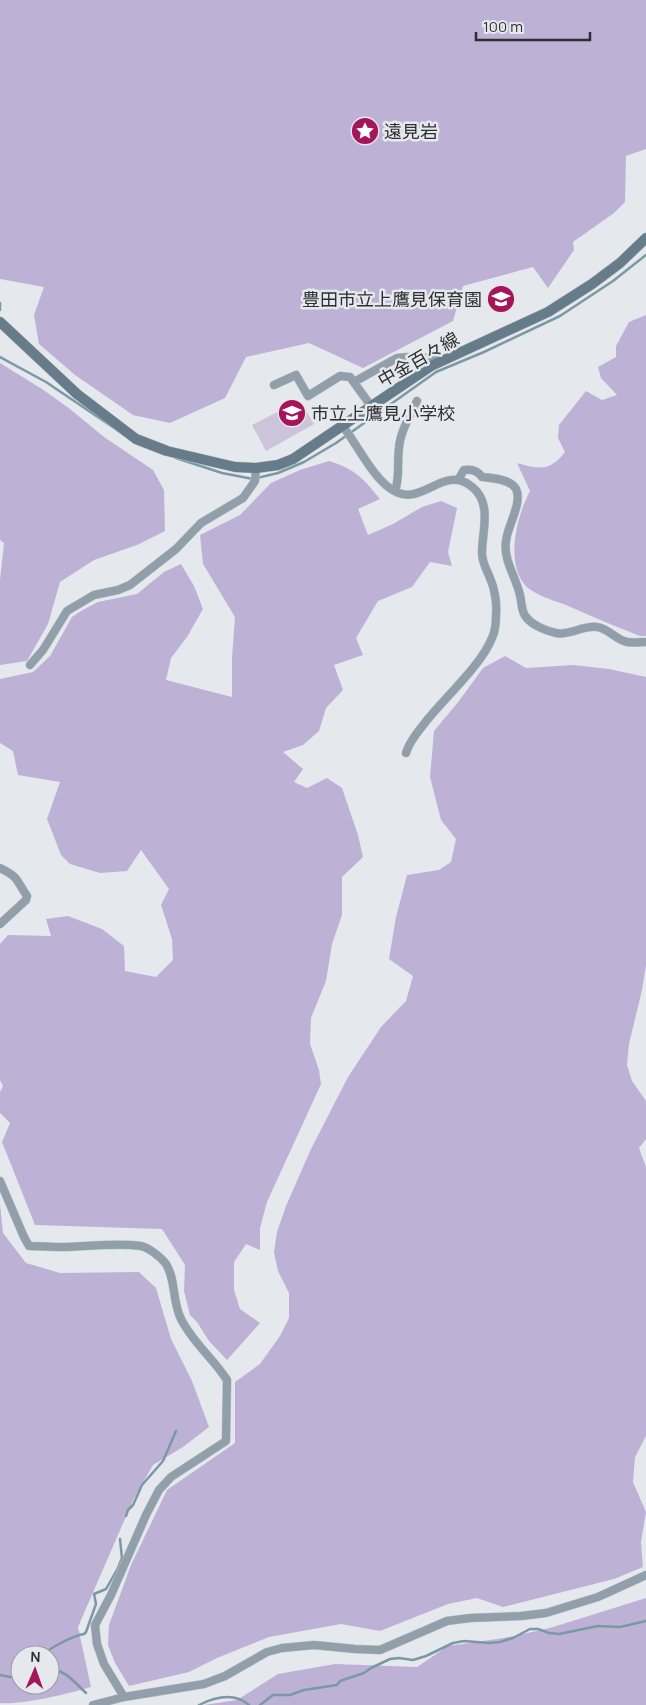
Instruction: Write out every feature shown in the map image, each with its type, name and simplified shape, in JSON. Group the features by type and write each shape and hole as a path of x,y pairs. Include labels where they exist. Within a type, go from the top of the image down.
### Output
{"main road":[{"name":"中金百々線","path":"0,322 77,394 136,439 167,451 256,470 293,459 439,362 548,312 620,264 645,240"}],"street":[{"path":"354,382 397,358 436,358 439,362"},
{"path":"274,385 296,376 308,396 340,376 350,377 371,406"},
{"path":"395,491 399,472 399,448 417,401"},
{"path":"343,427 388,488 400,494 413,496 438,482 458,480 471,486 479,495 486,509 482,554 483,563 491,580 495,599 496,615 493,637 482,655 414,737 406,753"},
{"path":"30,665 43,650 67,611 94,595 118,590 130,585 176,549 201,523 242,498 255,482 256,470"},
{"path":"458,480 464,470 469,470 482,477 511,483 515,487 517,497 505,550 520,596 522,612 530,622 561,634 599,627 626,642 646,642"},
{"path":"0,868 10,872 19,880 27,896 26,900 0,924"},
{"path":"0,1181 29,1246 143,1246 161,1258 172,1277 173,1296 180,1317 200,1348 227,1380 226,1440 171,1477 159,1490 111,1595 95,1625 97,1644 104,1664 124,1697"},
{"path":"94,1705 124,1697 204,1684 225,1676 267,1652 282,1648 314,1644 380,1650 447,1622 470,1618 546,1613 598,1597 646,1576"}],"shaded area":[{"path":"0,0 646,0 646,149 626,156 625,202 614,213 573,242 574,250 548,288 533,267 463,286 453,321 363,368 309,343 246,357 225,398 170,423 133,415 75,375 39,344 34,315 44,287 0,279"},
{"path":"646,315 646,636 640,636 544,597 528,588 519,575 514,551 517,525 530,491 517,463 531,467 543,467 554,463 565,452 558,438 559,425 586,391 602,400 617,395 601,378 598,367 616,357 616,346 629,322"},
{"path":"0,363 42,389 104,437 153,470 164,490 165,531 137,545 94,560 60,582 48,624 27,661 0,665 0,580 4,543 0,540"},
{"path":"297,402 305,409 314,424 266,451 252,425"},
{"path":"329,461 346,467 358,475 380,499 358,509 368,535 393,524 422,507 441,501 457,508 448,552 452,566 430,562 412,587 378,601 356,638 363,655 334,665 343,690 326,708 319,731 303,745 283,752 303,769 294,782 307,788 327,778 342,788 358,835 363,857 342,877 342,915 332,944 326,981 311,1018 310,1044 319,1070 321,1084 267,1202 260,1228 260,1250 246,1244 234,1262 234,1290 240,1309 260,1323 227,1360 209,1341 197,1322 190,1315 184,1291 185,1265 162,1229 35,1225 2,1142 10,1123 0,1113 0,1092 3,1086 0,1080 0,944 8,935 51,936 46,919 68,916 102,929 124,946 125,971 156,977 173,960 172,939 161,905 169,889 141,850 127,871 100,873 70,864 61,855 47,819 60,782 18,775 13,751 0,743 0,679 33,672 50,656 72,617 81,611 98,602 137,594 164,572 181,564 194,586 203,609 187,637 171,658 166,680 232,697 235,617 203,564 200,535 240,515 271,483 300,470"},
{"path":"505,656 526,668 573,665 609,669 646,677 646,965 629,1044 627,1065 632,1081 646,1101 646,1139 639,1148 646,1167 646,1436 635,1457 633,1482 646,1512 641,1542 643,1567 614,1579 503,1607 477,1598 448,1604 380,1631 341,1624 269,1637 217,1658 189,1672 129,1686 115,1663 108,1645 109,1625 131,1565 167,1490 235,1443 235,1382 260,1364 280,1336 289,1318 289,1293 278,1271 274,1252 277,1232 286,1206 311,1149 348,1077 381,1027 406,1001 413,976 389,959 396,917 407,875 439,870 451,862 456,839 441,820 430,777 434,731 483,668"},
{"path":"0,1204 3,1233 26,1263 60,1273 139,1272 156,1288 171,1339 192,1381 209,1427 183,1447 153,1465 134,1498 78,1627 91,1687 58,1696 33,1701 0,1703"},
{"path":"646,1598 646,1705 204,1705 237,1700 278,1674 335,1664 417,1667 448,1646 504,1638 550,1628"}],"waterway":[{"path":"176,458 222,473 253,479 278,473 304,462 336,443 436,372 484,352 560,316 613,281 646,255"},
{"path":"0,303 0,310"},
{"path":"0,357 46,382 123,434"},
{"path":"126,1516 142,1485 163,1461 176,1431"},
{"path":"57,1645 86,1632 96,1604 94,1594 106,1589 122,1558 120,1539"},
{"path":"260,1705 273,1695 290,1695 304,1690 337,1685 340,1681 364,1673 390,1659 413,1660 453,1643 464,1641 500,1642 530,1629 559,1634 598,1626 620,1627 646,1621"},
{"path":"60,1672 66,1674 86,1693"},
{"path":"0,1675 10,1677"},
{"path":"199,1705 224,1697 237,1698 249,1705"}],"place":[{"name":"遠見岩","path":"365,131"},
{"name":"豊田市立上鷹見保育園","path":"501,299"},
{"name":"市立上鷹見小学校","path":"292,413"}]}
